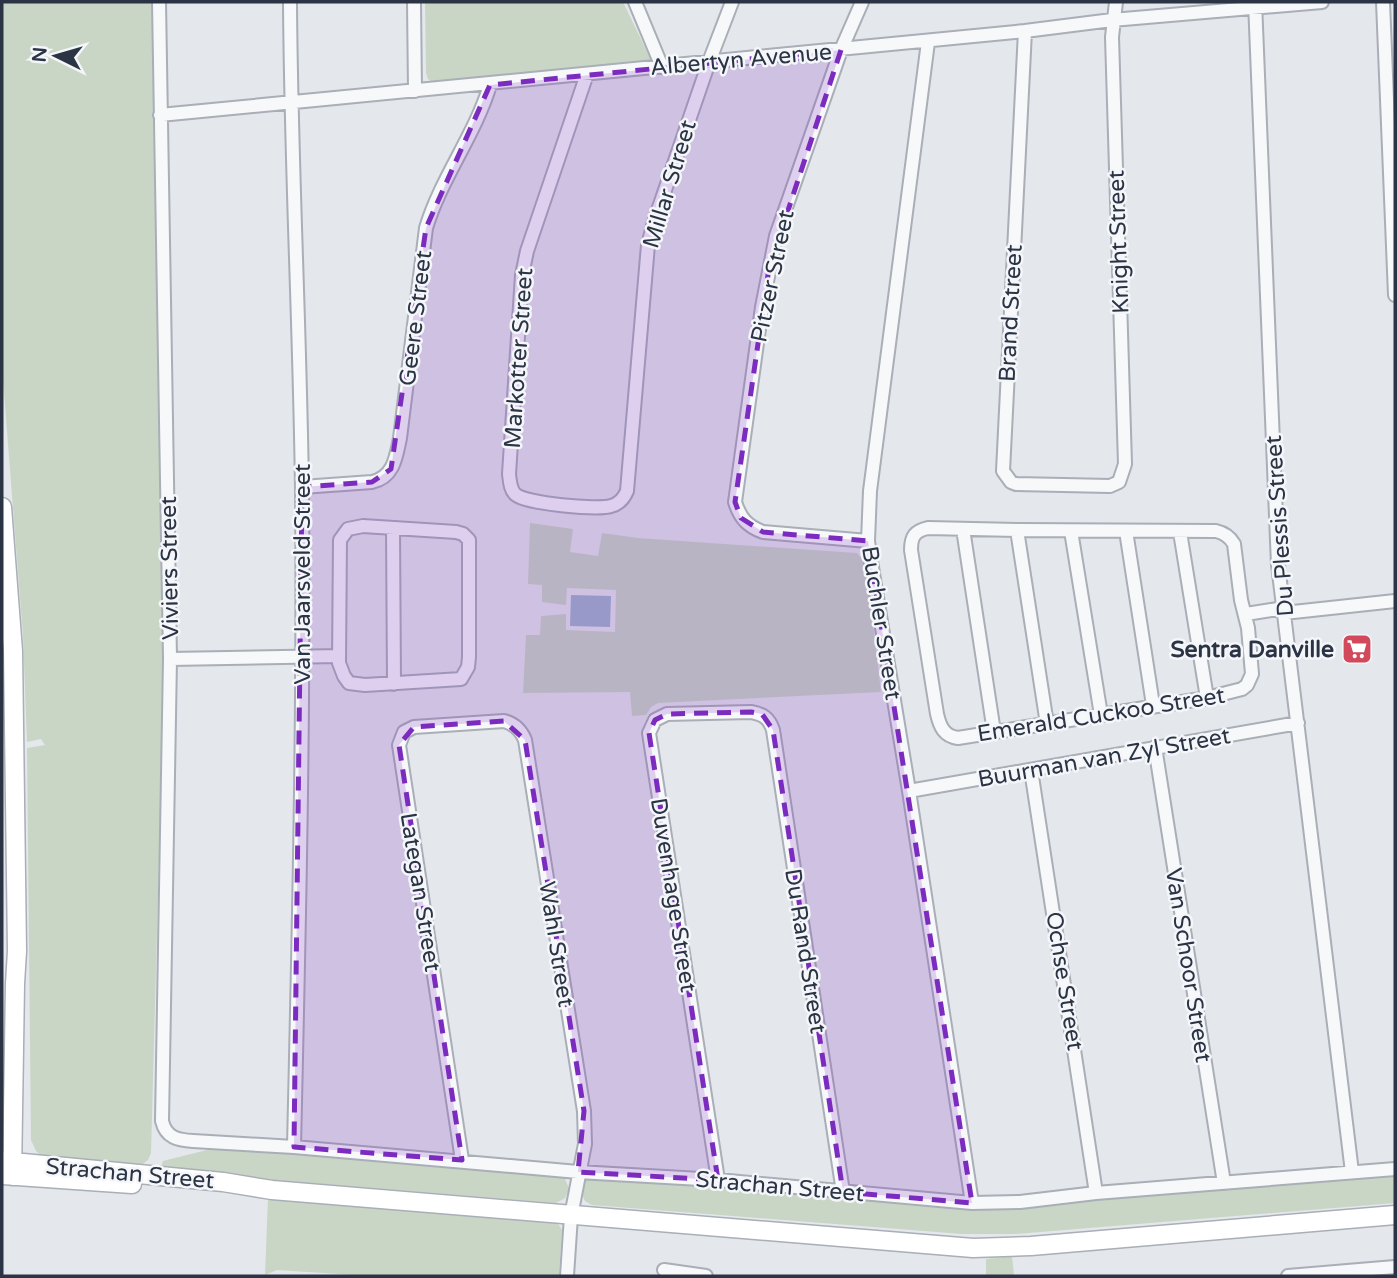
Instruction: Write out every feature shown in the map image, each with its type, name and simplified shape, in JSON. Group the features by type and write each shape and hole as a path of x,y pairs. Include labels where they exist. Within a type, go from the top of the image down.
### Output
{"street":[{"name":"Viviers Street","path":"159,2 170,659 162,1121 167,1133"},
{"name":"Van Jaarsveld Street","path":"290,2 290,104 302,487 303,656 294,1147"},
{"path":"414,2 415,91"},
{"path":"635,2 662,67"},
{"name":"Millar Street","path":"624,497 628,484 648,245 709,62 732,2"},
{"name":"Pitzer Street","path":"862,2 841,50 776,236 769,268 736,502 741,518 754,529 763,532 868,541"},
{"name":"Knight Street","path":"1116,2 1112,20 1125,464 1119,482"},
{"name":"Albertyn Avenue","path":"160,115 1025,32 1255,5 1322,2"},
{"path":"1383,2 1395,295"},
{"name":"Du Plessis Street","path":"1255,5 1278,565 1352,1172"},
{"name":"Brand Street","path":"1025,32 1003,471 1011,482 1016,484 1098,488 1119,482"},
{"name":"Buchler Street","path":"928,41 870,491 868,541 972,1202"},
{"name":"Markotter Street","path":"587,74 527,251 522,275 510,483 516,495 530,500 594,508 611,506 624,497"},
{"name":"Geere Street","path":"302,487 372,482 383,478 391,469 400,438 426,228 480,114 490,85"},
{"path":"2,507 13,651 17,951 13,1169"},
{"path":"352,527 393,528 463,534 469,540 469,657 466,673 461,678 452,681 394,684 349,683 340,668 339,656 341,536 352,527"},
{"path":"393,528 394,684"},
{"name":"Emerald Cuckoo Street","path":"923,529 962,529 1216,531 1230,538 1234,544 1241,600 1246,614 1252,670 1250,680 1236,692 1207,698 958,738 946,734 940,726 911,550 913,536 923,529"},
{"path":"962,529 994,732"},
{"path":"1017,530 1047,724"},
{"path":"1071,531 1101,715"},
{"path":"1126,531 1153,705"},
{"path":"1180,532 1207,698"},
{"path":"1246,614 1395,601"},
{"path":"170,659 339,656"},
{"name":"Duvenhage Street","path":"718,1180 649,733 655,720 667,714 762,714"},
{"name":"Du Rand Street","path":"762,714 773,730 843,1192"},
{"name":"Lategan Street","path":"462,1160 399,745 404,732 414,727 495,721 510,723"},
{"name":"Wahl Street","path":"510,723 522,732 525,740 584,1111 585,1144 571,1216 567,1276"},
{"name":"Buurman van Zyl Street","path":"909,790 1298,723"},
{"name":"Van Schoor Street","path":"1156,747 1224,1182"},
{"name":"Ochse Street","path":"1031,770 1096,1193"},
{"name":"Strachan Street","path":"167,1133 177,1140 462,1160 578,1172 718,1180 972,1202 1020,1202 1096,1193 1395,1169"},
{"name":"Strachan Street","path":"13,1169 223,1182 258,1189 571,1216 940,1246 999,1248 1395,1214"},
{"path":"1288,1276 1395,1267"},
{"path":"664,1270 706,1276"}],"highlighted area":[{"path":"841,50 769,268 735,502 741,518 763,532 868,541 972,1203 843,1192 773,730 762,714 751,712 667,714 655,720 649,733 718,1180 578,1172 584,1111 525,740 504,721 414,727 399,745 462,1160 294,1147 302,487 372,482 391,469 426,228 490,85"}],"green space":[{"path":"2,2 155,2 163,710 151,1153 148,1160 139,1167 43,1158 31,1140 27,748 45,745 41,739 27,742 23,636 2,367"},
{"path":"425,2 623,2 652,62 433,83 426,73"},
{"path":"530,523 573,529 570,552 598,556 602,533 638,538 857,553 866,563 881,692 658,703 651,707 646,715 632,716 630,692 523,693 526,635 540,635 541,616 566,614 566,630 615,632 616,590 567,588 566,605 542,602 542,585 528,584"},
{"path":"215,1148 564,1176 569,1189 565,1198 556,1203 164,1171 161,1167 163,1161"},
{"path":"1395,1173 1395,1203 1015,1234 962,1234 592,1205 585,1201 582,1194 584,1181 592,1176 973,1206"},
{"path":"268,1198 556,1221 562,1230 559,1274 370,1276 277,1270 265,1275"},
{"path":"1012,1256 1014,1276 986,1276 986,1259"}],"water":[{"path":"571,595 611,596 610,627 570,626"}],"place":[{"name":"Sentra Danville","path":"1357,649"}]}
